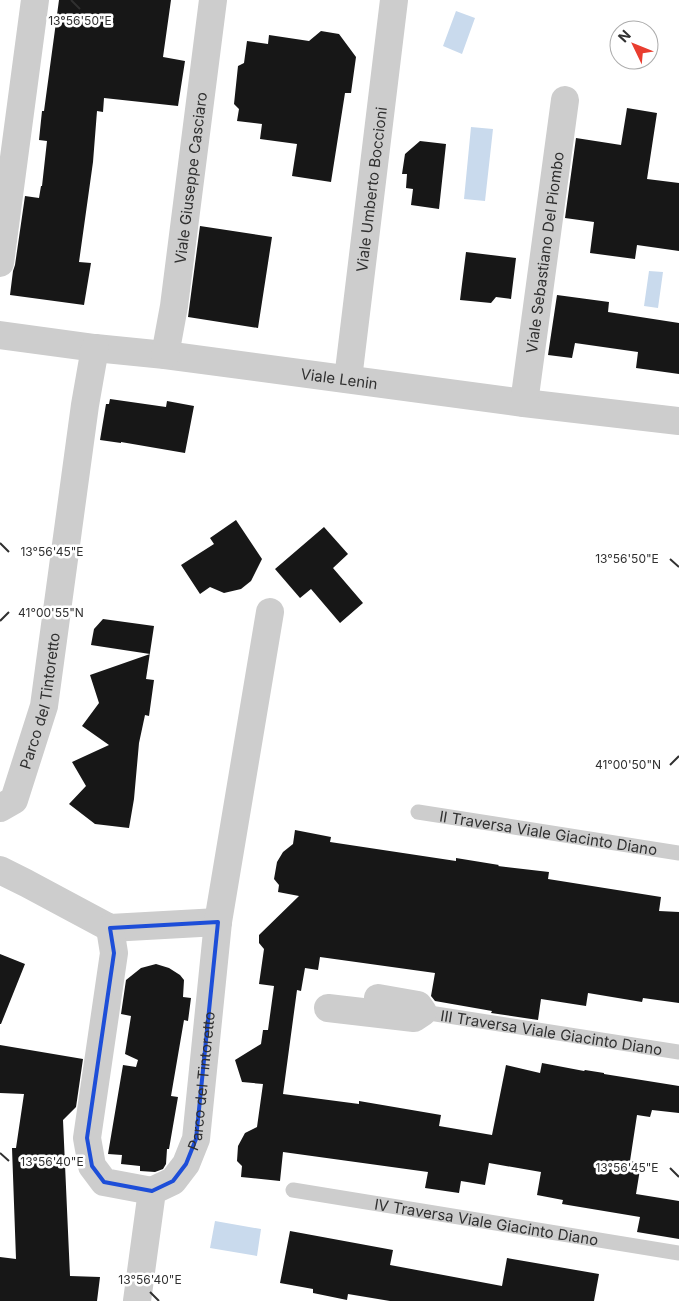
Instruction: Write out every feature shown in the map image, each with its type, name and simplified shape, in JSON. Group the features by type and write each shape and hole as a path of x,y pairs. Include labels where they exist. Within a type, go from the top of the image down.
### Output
{"street":[{"path":"0,263 34,0"},
{"name":"Viale Giuseppe Casciaro","path":"165,355 174,306 213,0"},
{"name":"Viale Umberto Boccioni","path":"348,379 394,0"},
{"name":"Viale Sebastiano Del Piombo","path":"524,403 565,100"},
{"name":"Viale Lenin","path":"0,335 524,403 679,421"},
{"name":"Parco del Tintoretto","path":"0,808 14,800 44,706 85,405 95,348"},
{"name":"Parco del Tintoretto","path":"152,1191 173,1182 186,1164 196,1139 218,922 270,612"},
{"path":"0,870 26,882 110,928 218,922"},
{"path":"110,928 114,953 87,1138 92,1166 104,1182 152,1191 137,1301"},
{"path":"328,1008 414,1018 423,1012 418,1005 378,998"}],"lane":[{"name":"II Traversa Viale Giacinto Diano","path":"418,812 679,854"},
{"name":"III Traversa Viale Giacinto Diano","path":"423,1012 679,1052"},
{"name":"IV Traversa Viale Giacinto Diano","path":"293,1190 679,1253"}],"highlighted area":[{"path":"218,922 196,1139 186,1164 173,1181 152,1191 104,1182 92,1166 87,1138 114,953 110,928"}],"water":[{"path":"456,11 475,18 462,54 443,46"},
{"path":"471,127 493,129 485,201 464,199"},
{"path":"649,271 663,272 658,308 644,306"},
{"path":"215,1221 261,1229 257,1256 210,1248"}],"building":[{"path":"59,0 171,0 163,57 185,61 178,106 104,98 103,112 97,111 93,162 79,262 91,263 84,305 10,295 25,196 39,198 42,186 47,141 39,140"},
{"path":"321,31 339,34 356,57 351,93 345,93 331,182 292,176 297,144 260,139 262,124 237,121 239,109 234,104 238,66 244,63 247,41 268,44 269,35 309,41"},
{"path":"627,108 657,113 647,179 679,183 679,251 637,245 635,259 590,253 594,222 565,218 576,138 621,145"},
{"path":"420,141 446,144 439,209 411,205 413,189 406,188 407,174 402,174 405,154"},
{"path":"200,226 272,237 258,328 188,317"},
{"path":"466,252 516,258 511,299 496,297 491,303 460,300"},
{"path":"557,295 609,302 608,312 679,323 679,374 636,368 638,352 575,343 572,358 548,355"},
{"path":"110,399 166,407 167,401 194,406 185,453 100,440 106,404 109,404"},
{"path":"236,520 262,559 251,581 241,589 224,593 210,587 200,594 181,565 214,544 210,538"},
{"path":"324,527 348,554 333,568 363,603 340,623 311,589 300,598 275,569"},
{"path":"103,619 154,626 150,654 91,645 94,629"},
{"path":"150,654 146,679 154,680 149,716 145,715 139,743 134,799 129,828 95,824 69,804 86,786 72,762 109,745 82,726 99,703 90,675"},
{"path":"295,830 331,837 330,842 456,861 456,858 498,866 549,872 548,879 661,897 659,911 679,912 679,1003 643,998 642,1002 588,993 586,1006 541,999 538,1020 491,1013 492,1011 435,1001 431,996 435,973 320,957 318,970 305,968 301,991 297,990 283,1094 359,1104 359,1101 441,1115 439,1126 492,1135 506,1065 540,1073 542,1063 679,1086 679,1113 652,1110 650,1117 637,1115 630,1161 641,1163 636,1194 679,1201 679,1239 637,1232 640,1217 562,1204 563,1200 537,1195 541,1172 489,1163 485,1185 461,1181 459,1193 425,1188 428,1172 283,1152 280,1181 241,1177 242,1166 237,1161 238,1146 245,1133 257,1127 263,1084 242,1082 235,1060 261,1044 263,1030 268,1030 274,986 259,984 264,949 259,943 259,935 299,896 278,892 279,885 274,879 277,862 283,852 293,844"},
{"path":"0,954 25,964 1,1024 0,1024"},
{"path":"156,964 169,968 180,975 184,980 183,997 191,998 188,1021 184,1020 171,1096 178,1097 169,1149 167,1149 166,1164 163,1169 155,1172 140,1171 140,1166 121,1164 122,1155 108,1154 123,1065 136,1067 138,1060 125,1054 131,1016 121,1014 126,980 141,968"},
{"path":"0,1045 83,1059 76,1107 63,1120 70,1276 100,1277 97,1301 0,1301 0,1257 16,1259 12,1148 16,1148 24,1094 0,1093"},
{"path":"290,1231 393,1250 390,1265 502,1286 507,1258 599,1274 594,1301 390,1301 348,1294 347,1300 313,1293 313,1289 280,1283"}]}
